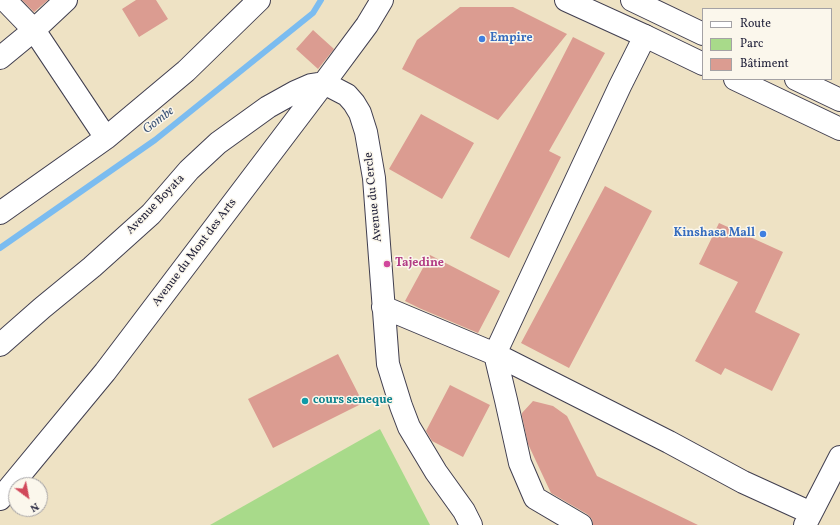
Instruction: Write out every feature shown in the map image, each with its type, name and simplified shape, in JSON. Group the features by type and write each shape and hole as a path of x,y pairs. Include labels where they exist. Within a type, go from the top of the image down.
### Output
{"street":[{"path":"5,0 34,30 106,138"},
{"path":"0,58 34,30 66,0"},
{"path":"0,213 106,138 186,71 259,0"},
{"name":"Avenue du Mont des Arts","path":"0,500 105,372 324,83 367,25 382,0"},
{"path":"566,0 702,64"},
{"path":"632,0 702,34"},
{"path":"581,525 536,498 520,463 495,354 620,86 645,36"},
{"path":"737,80 840,129"},
{"path":"798,80 840,100"},
{"name":"Avenue du Cercle","path":"324,83 347,95 354,103 360,113 366,132 374,178 388,364 401,406 409,427 436,472 464,511 471,525"},
{"name":"Avenue Boyata","path":"0,345 92,267 151,214 189,170 218,143 268,107 294,92 311,85 324,83"},
{"path":"383,307 495,354 669,442 808,519 840,457"}],"green space":[{"path":"380,429 430,525 210,525"}],"building":[{"path":"22,0 48,0 34,12"},
{"path":"136,0 156,0 168,19 139,37 122,9"},
{"path":"460,7 513,7 567,34 498,120 402,69 417,40"},
{"path":"313,30 334,49 318,69 296,49"},
{"path":"573,37 605,53 549,151 561,157 509,258 470,238"},
{"path":"421,114 474,143 442,199 389,169"},
{"path":"605,186 652,211 569,368 521,343"},
{"path":"719,223 783,252 755,312 800,334 772,391 725,368 721,375 695,361 738,282 699,264"},
{"path":"430,255 500,291 478,333 405,301"},
{"name":"cours seneque","path":"338,354 363,403 273,448 248,399"},
{"path":"450,385 490,405 463,457 432,441 426,431"},
{"path":"533,401 553,406 567,416 597,476 698,525 593,525 592,519 587,514 551,493 528,444 522,416 522,413"}],"waterway":[{"name":"Gombe","path":"0,248 155,140 313,13 321,0"}],"place":[{"name":"Empire","path":"482,39"},
{"name":"Kinshasa Mall","path":"763,234"},
{"name":"Tajedine","path":"387,264"},
{"name":"cours seneque","path":"305,401"}]}
